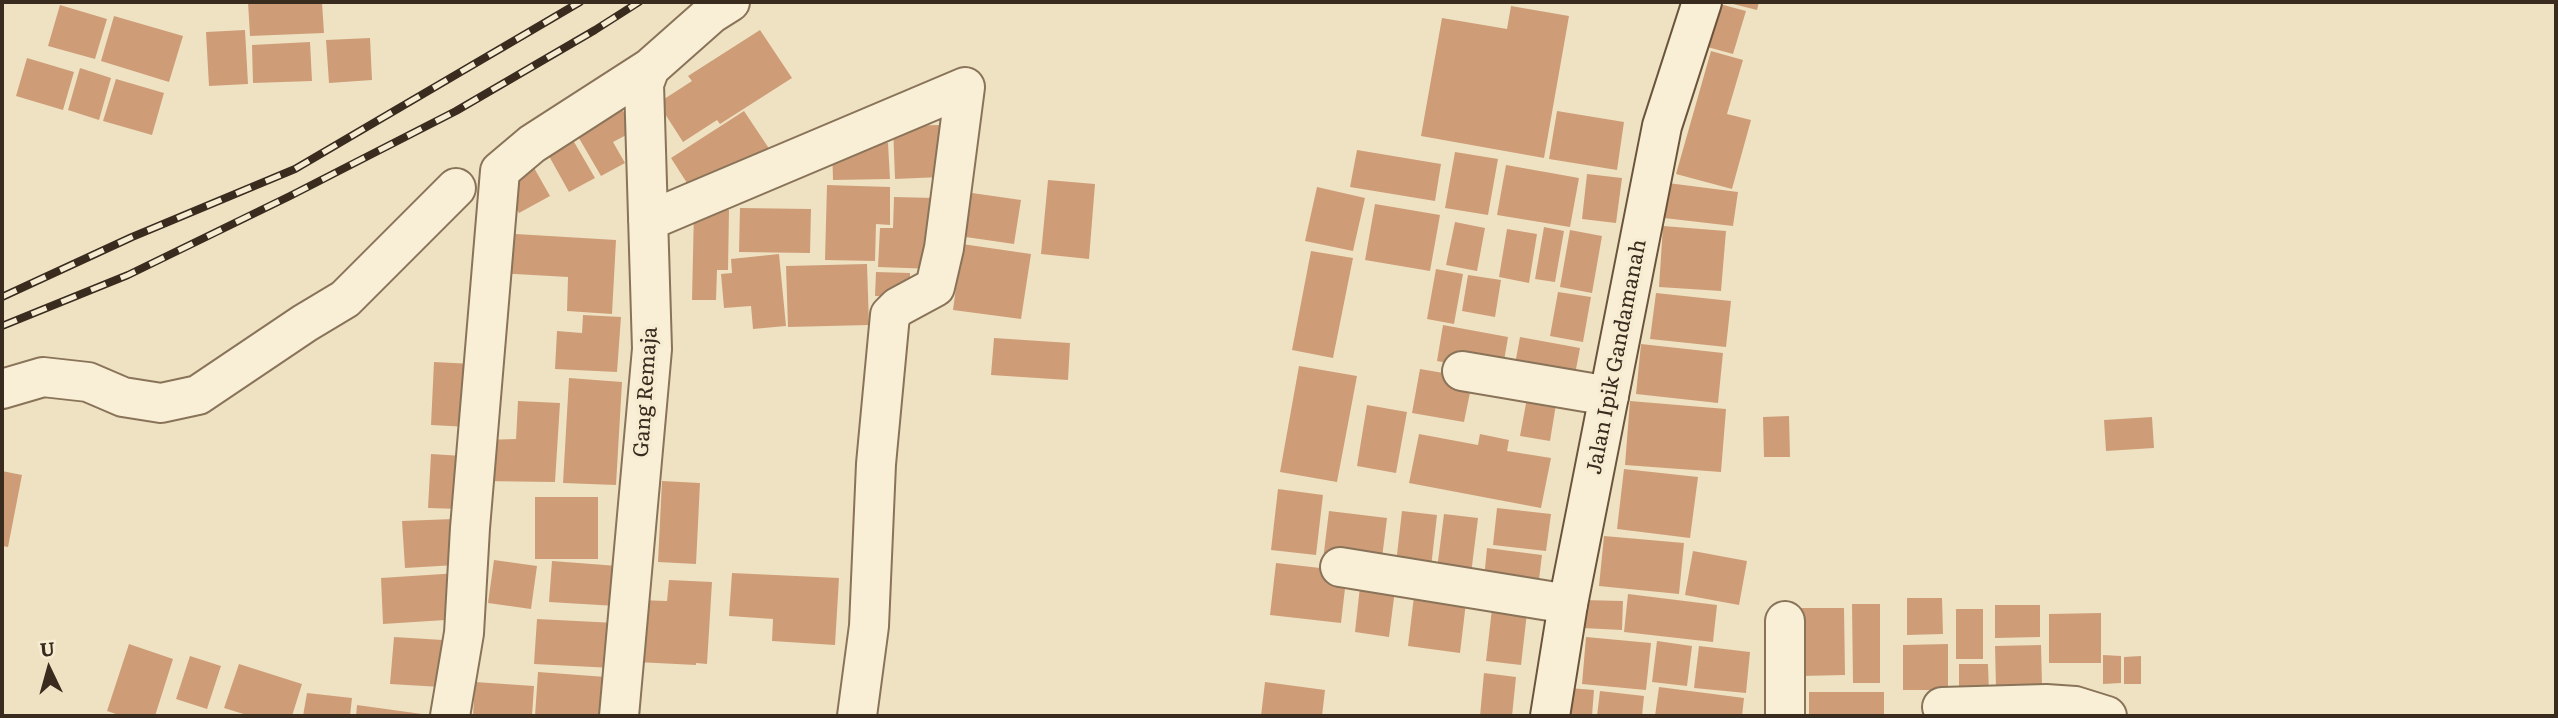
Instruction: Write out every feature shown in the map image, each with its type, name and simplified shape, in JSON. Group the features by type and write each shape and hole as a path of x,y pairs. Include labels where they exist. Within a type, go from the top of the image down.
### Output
{"street":[{"path":"450,716 464,633 470,527 500,172 532,145 650,68 711,14 730,2"},
{"name":"Jalan Ipik Gandamanah","path":"1550,716 1568,604 1662,127 1702,2"},
{"name":"Gang Remaja","path":"620,716 652,349 644,84 650,68"},
{"path":"648,221 965,87 944,248 935,286 898,307 890,315 876,464 869,626 858,716"},
{"path":"2,389 43,377 88,382 123,397 161,403 198,395 304,323 345,299 456,188"},
{"path":"1462,371 1609,396"},
{"path":"1340,567 1568,604"},
{"path":"1784,621 1784,716"},
{"path":"1942,707 2075,706 2107,716"}],"building":[{"path":"248,2 322,2 324,33 250,36"},
{"path":"1712,2 1746,11 1733,54 1700,45"},
{"path":"1725,2 1759,2 1757,10"},
{"path":"60,5 107,19 95,59 48,46"},
{"path":"1511,6 1569,16 1544,158 1421,136 1442,18 1507,29"},
{"path":"114,16 183,36 169,82 101,61"},
{"path":"245,30 248,84 209,86 206,32"},
{"path":"760,30 792,78 720,124 717,120 683,142 658,103 692,81 688,76"},
{"path":"370,38 372,80 329,83 326,40"},
{"path":"310,42 312,81 253,83 252,45"},
{"path":"1711,51 1743,60 1727,114 1751,120 1732,189 1676,174"},
{"path":"27,58 74,72 63,110 16,96"},
{"path":"80,68 111,78 99,120 68,110"},
{"path":"116,79 164,93 152,135 103,121"},
{"path":"621,107 634,131 613,142 625,163 601,176 576,133"},
{"path":"744,111 770,150 694,194 671,158"},
{"path":"1557,111 1624,122 1617,170 1549,159"},
{"path":"940,125 941,177 895,179 893,126"},
{"path":"570,135 595,178 569,192 545,149"},
{"path":"888,143 890,179 833,180 832,145"},
{"path":"1357,150 1441,164 1435,201 1350,187"},
{"path":"1455,152 1498,159 1488,215 1445,208"},
{"path":"1506,165 1579,178 1570,227 1497,215"},
{"path":"533,166 550,196 519,213 502,183"},
{"path":"1587,174 1622,178 1616,223 1582,219"},
{"path":"1048,180 1095,184 1089,259 1041,254"},
{"path":"1668,183 1738,192 1733,226 1664,218"},
{"path":"827,185 890,187 890,225 876,224 875,261 825,260"},
{"path":"1317,187 1365,198 1353,251 1305,241"},
{"path":"958,191 1021,200 1014,244 952,235"},
{"path":"894,197 936,198 934,269 878,267 880,228 893,228"},
{"path":"1375,204 1440,215 1430,271 1365,260"},
{"path":"740,208 811,209 810,253 739,252"},
{"path":"694,209 729,210 728,270 717,270 716,300 692,300"},
{"path":"1455,222 1485,228 1477,271 1446,265"},
{"path":"1663,226 1726,231 1721,291 1659,287"},
{"path":"1544,227 1564,231 1555,282 1535,279"},
{"path":"1507,229 1537,234 1529,283 1499,277"},
{"path":"1570,230 1602,236 1592,293 1560,287"},
{"path":"499,233 616,240 612,314 567,311 568,277 497,273"},
{"path":"962,244 1031,254 1021,319 953,310"},
{"path":"1311,251 1353,258 1333,358 1292,350"},
{"path":"779,254 786,326 753,329 751,306 724,308 721,274 732,273 731,259"},
{"path":"867,264 869,325 788,327 786,266"},
{"path":"1436,269 1463,274 1454,324 1427,319"},
{"path":"876,272 910,273 910,297 875,296"},
{"path":"1468,275 1501,280 1495,317 1462,311"},
{"path":"1558,292 1591,297 1583,342 1550,336"},
{"path":"1656,293 1731,301 1726,347 1650,339"},
{"path":"583,315 621,317 617,372 555,369 557,331 582,333"},
{"path":"1443,325 1508,337 1502,373 1437,361"},
{"path":"1520,337 1580,348 1573,385 1513,375"},
{"path":"994,338 1070,343 1068,380 991,375"},
{"path":"1641,344 1723,353 1718,403 1636,394"},
{"path":"434,362 473,364 469,427 431,425"},
{"path":"1299,366 1357,376 1337,482 1280,472"},
{"path":"1420,369 1473,378 1464,422 1412,413"},
{"path":"569,378 622,382 616,485 563,483"},
{"path":"1529,387 1558,392 1550,441 1520,436"},
{"path":"518,401 560,403 555,482 479,481 482,440 516,439"},
{"path":"1630,401 1726,409 1721,472 1625,465"},
{"path":"1367,405 1407,412 1396,473 1357,466"},
{"path":"1789,416 1790,457 1764,457 1763,417"},
{"path":"2152,417 2154,448 2106,451 2104,420"},
{"path":"1419,434 1478,445 1480,434 1509,440 1507,451 1551,458 1541,508 1409,483"},
{"path":"431,454 463,456 460,509 428,508"},
{"path":"1624,469 1698,477 1690,538 1617,529"},
{"path":"2,471 22,475 8,547 2,546"},
{"path":"662,481 700,483 696,564 658,562"},
{"path":"1278,489 1323,495 1316,555 1271,550"},
{"path":"535,497 598,497 598,559 535,559"},
{"path":"1497,508 1551,514 1546,551 1493,545"},
{"path":"1329,511 1387,518 1381,566 1323,560"},
{"path":"1402,511 1437,515 1430,576 1395,572"},
{"path":"1444,514 1478,518 1470,582 1436,577"},
{"path":"453,519 456,565 405,568 402,521"},
{"path":"1604,536 1684,543 1679,594 1599,586"},
{"path":"1487,548 1542,555 1537,596 1483,589"},
{"path":"1693,551 1747,561 1739,605 1685,595"},
{"path":"494,560 537,566 531,609 488,603"},
{"path":"552,561 618,566 616,606 549,602"},
{"path":"1276,563 1347,571 1341,623 1270,615"},
{"path":"458,573 461,619 383,624 381,578"},
{"path":"732,573 839,578 835,645 772,641 773,619 729,616"},
{"path":"1361,577 1396,582 1389,637 1355,632"},
{"path":"669,580 712,582 707,664 636,662 639,600 667,601"},
{"path":"1415,588 1467,594 1460,653 1408,646"},
{"path":"1628,594 1717,605 1713,642 1624,632"},
{"path":"1907,598 1942,598 1943,634 1907,635"},
{"path":"1493,600 1528,604 1521,665 1486,661"},
{"path":"1583,600 1623,601 1622,630 1582,628"},
{"path":"1852,604 1880,604 1880,683 1853,683"},
{"path":"1995,605 2040,605 2040,637 1995,638"},
{"path":"1799,608 1844,608 1845,675 1801,676"},
{"path":"1956,609 1983,609 1983,659 1956,659"},
{"path":"2101,613 2101,663 2049,663 2049,614"},
{"path":"537,619 616,623 613,668 534,664"},
{"path":"394,637 443,640 441,687 390,684"},
{"path":"1586,637 1651,643 1646,690 1582,684"},
{"path":"1657,641 1692,646 1687,686 1652,682"},
{"path":"129,644 173,659 155,716 122,716 107,711"},
{"path":"1948,644 1948,690 1903,690 1903,645"},
{"path":"2041,645 2042,686 1996,687 1995,646"},
{"path":"1699,646 1750,652 1746,693 1694,688"},
{"path":"2103,655 2121,656 2121,683 2103,684"},
{"path":"190,656 221,666 207,709 176,699"},
{"path":"2141,656 2141,684 2124,684 2124,657"},
{"path":"239,664 302,684 292,716 250,716 224,708"},
{"path":"1959,664 1988,664 1989,693 1959,693"},
{"path":"538,672 606,677 604,716 535,716"},
{"path":"1484,673 1516,677 1512,716 1480,716"},
{"path":"475,682 534,686 532,716 473,716"},
{"path":"1265,682 1325,690 1322,716 1261,716"},
{"path":"1659,687 1744,698 1742,716 1655,716"},
{"path":"1569,688 1594,690 1592,716 1566,716"},
{"path":"1600,691 1644,696 1642,716 1597,716"},
{"path":"1809,692 1884,692 1884,716 1809,716"},
{"path":"307,693 352,698 350,716 303,716"},
{"path":"357,705 429,715 429,716 356,716"}],"railway":[{"path":"2,297 132,237 295,169 580,2"},
{"path":"2,326 128,275 290,196 456,111 639,2"}]}
